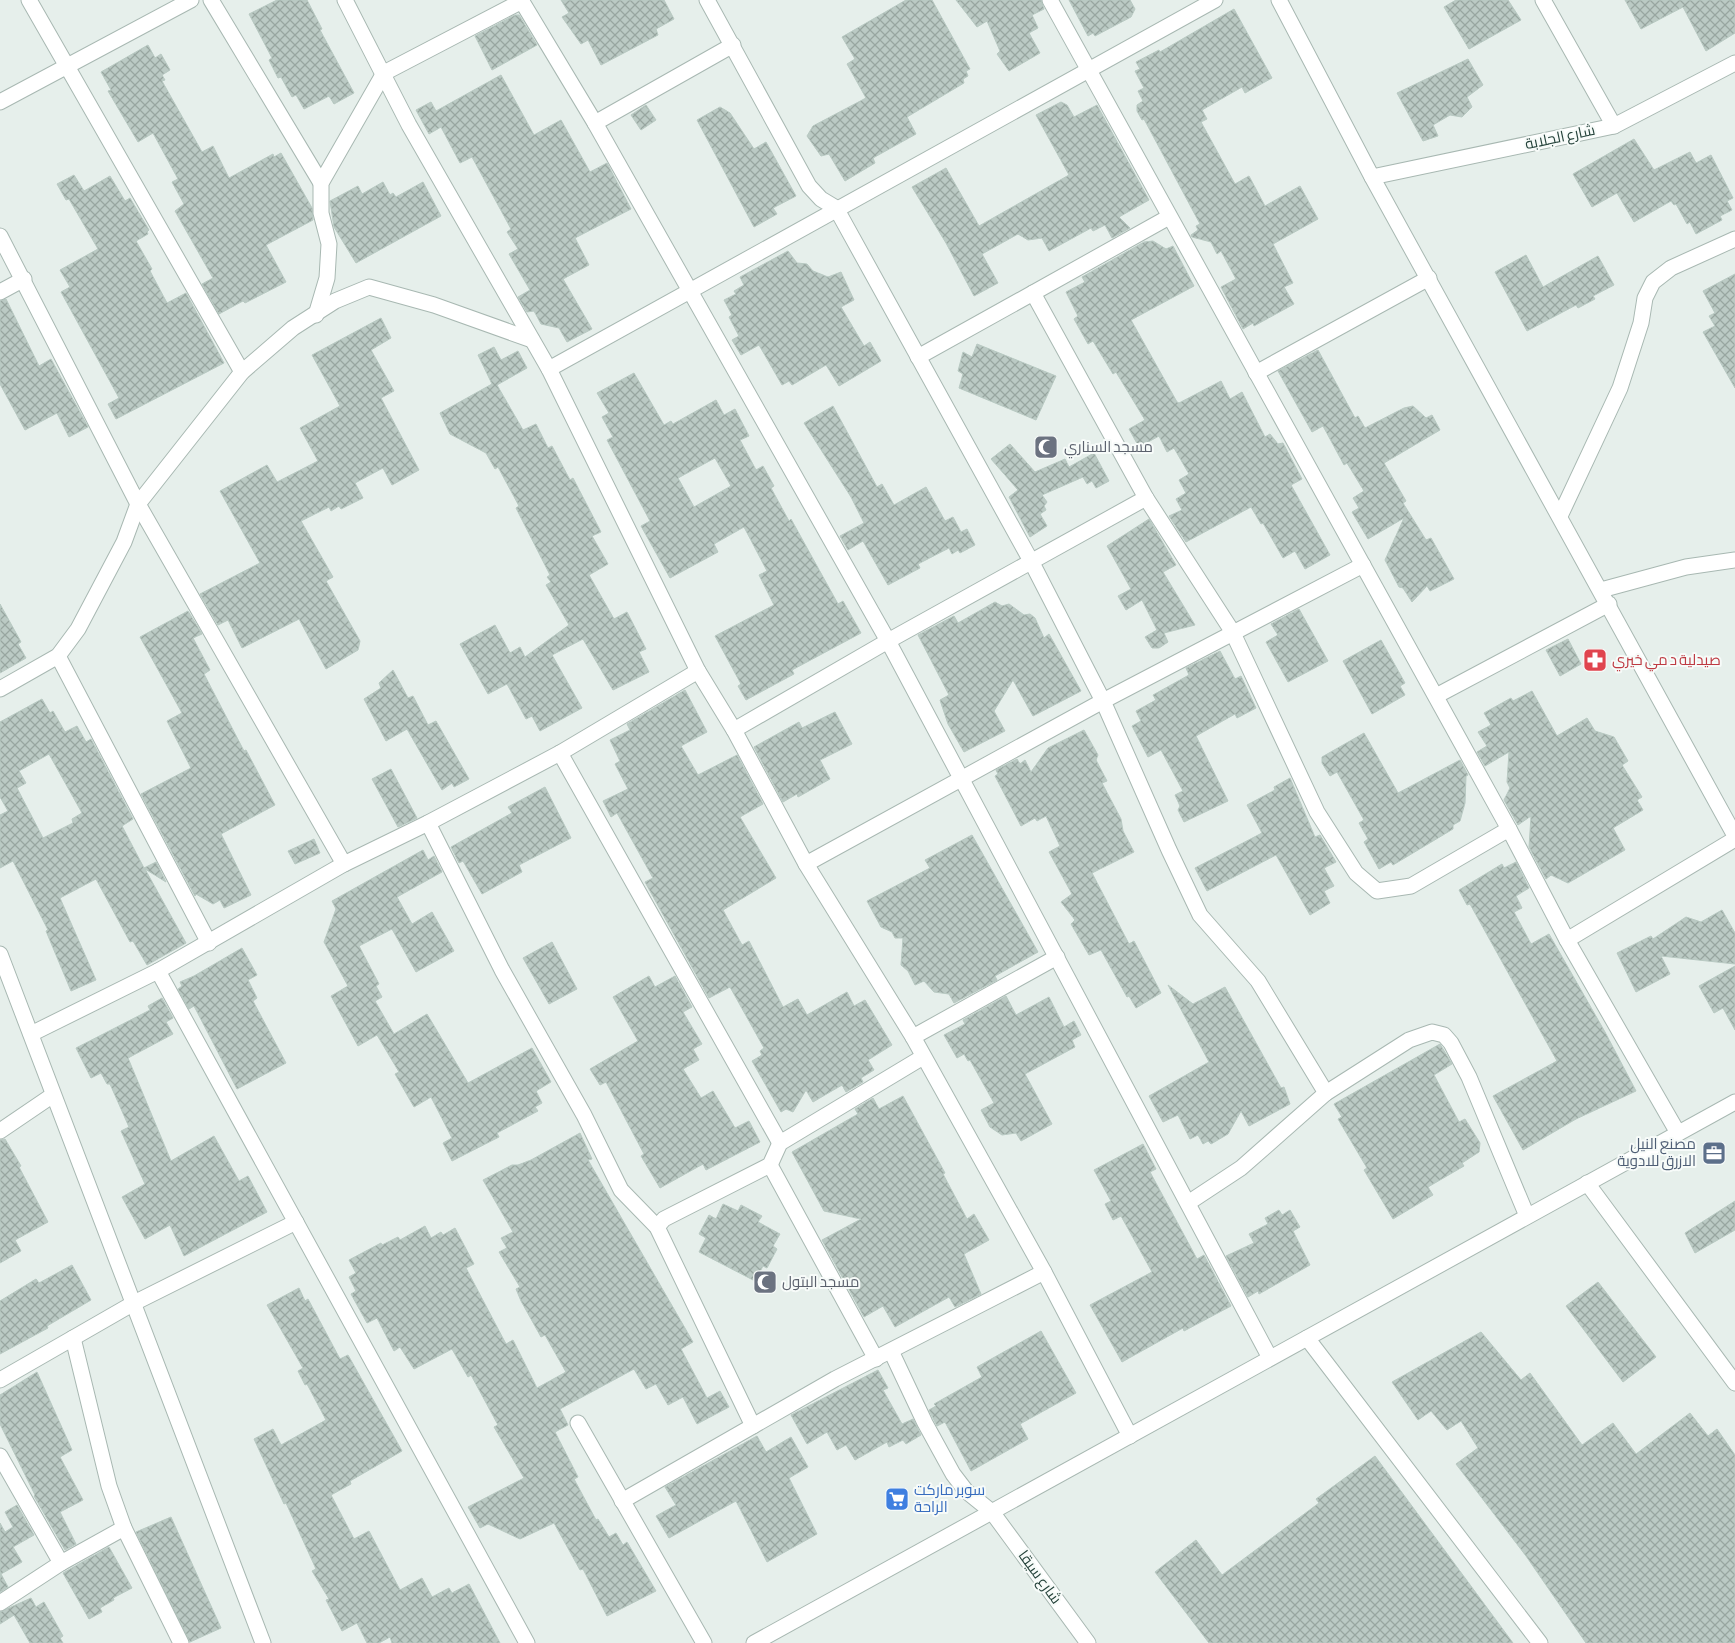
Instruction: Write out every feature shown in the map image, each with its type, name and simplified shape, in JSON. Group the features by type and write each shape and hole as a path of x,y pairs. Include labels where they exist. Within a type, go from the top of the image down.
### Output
{"street":[{"path":"29,0 242,372"},
{"path":"0,102 191,0"},
{"path":"211,0 321,183"},
{"path":"345,0 409,125 549,369 698,671 734,730 806,864 913,1037 1044,1272 1130,1436"},
{"path":"707,0 809,186 820,199 836,208 1031,561 1103,700 1169,850 1200,915 1258,981 1326,1093"},
{"path":"1050,0 1436,696 1567,940 1678,1133"},
{"path":"549,369 836,208 1215,0"},
{"path":"1279,0 1372,176 1609,604 1735,838 1567,940"},
{"path":"1543,0 1614,126"},
{"path":"316,315 327,278 329,244 321,213 321,183 384,73 522,1 595,123 888,641 1270,1358"},
{"path":"595,123 733,45"},
{"name":"شارع الجلابة","path":"1372,176 1614,126 1735,63"},
{"path":"918,357 1169,217"},
{"path":"0,236 138,504 344,864"},
{"path":"1560,516 1620,388 1641,323 1645,298 1653,282 1672,268 1735,239"},
{"path":"1256,373 1429,278"},
{"path":"0,292 24,280"},
{"path":"0,689 58,656 78,629 124,542 138,504 242,372 293,328 316,315 334,301 369,287 434,305 532,340"},
{"path":"1033,293 1146,498 1232,631 1317,812 1356,874 1377,891 1411,886 1509,829"},
{"path":"734,730 888,641 1146,498"},
{"path":"1601,590 1686,567 1735,560"},
{"path":"806,864 1103,700 1232,631 1362,565"},
{"path":"1436,696 1609,604"},
{"path":"58,656 209,943"},
{"path":"31,1034 158,971 344,864 428,823 560,753 698,671"},
{"path":"560,753 780,1143"},
{"path":"428,823 502,970 584,1116 621,1190 657,1226 753,1426"},
{"path":"0,954 263,1643"},
{"path":"913,1037 1057,957"},
{"path":"158,971 527,1643"},
{"path":"1188,1203 1241,1168 1326,1093 1409,1040 1432,1032 1444,1035 1469,1077 1527,1216"},
{"path":"657,1226 664,1219 770,1165 780,1143 923,1057"},
{"path":"0,1131 53,1094"},
{"path":"754,1643 1735,1102"},
{"path":"770,1165 876,1358"},
{"path":"1587,1183 1735,1383"},
{"path":"0,1380 134,1303 296,1222"},
{"path":"622,1501 876,1358 1044,1272"},
{"path":"73,1338 109,1486 124,1528 181,1643"},
{"path":"1307,1338 1540,1643"},
{"name":"شارع سيقا","path":"891,1351 925,1423 953,1474 966,1491 992,1512 1088,1643"},
{"path":"578,1423 704,1643"},
{"path":"0,1456 61,1563"},
{"path":"0,1603 61,1563 124,1528"}],"building":[{"path":"277,0 307,0 322,29 320,30 354,93 334,104 329,96 304,109 296,95 292,97 281,77 278,78 269,60 272,58 249,14"},
{"path":"561,0 664,0 674,19 656,29 658,35 601,65 588,40 581,44 562,17 569,13"},
{"path":"906,0 932,0 970,69 966,71 968,76 963,79 964,83 907,117 916,134 873,158 875,163 845,181 829,154 821,156 807,136 813,126 866,98 847,64 855,59 842,37"},
{"path":"956,0 1041,0 1044,9 1032,15 1038,28 1029,33 1040,53 1009,71 997,54 1000,51 987,21 977,27"},
{"path":"1069,0 1130,0 1135,9 1131,17 1095,36 1093,33 1088,36"},
{"path":"1456,0 1508,0 1521,20 1469,49 1444,7"},
{"path":"1625,0 1735,0 1735,33 1706,51 1683,7 1641,29"},
{"path":"1234,9 1272,78 1245,93 1242,87 1202,110 1207,119 1201,122 1235,184 1249,176 1265,206 1300,186 1318,219 1273,244 1293,283 1284,287 1294,304 1254,326 1253,323 1243,329 1221,287 1236,279 1221,251 1217,254 1211,242 1192,237 1191,235 1198,230 1196,226 1200,224 1144,119 1142,120 1137,111 1137,105 1143,101 1138,91 1144,88 1135,71 1140,69 1136,62 1159,50 1160,52"},
{"path":"515,15 519,15 537,45 492,70 475,36"},
{"path":"148,45 155,58 161,54 170,70 162,75 165,80 162,81 202,152 213,146 229,178 273,154 274,157 281,153 312,208 313,220 266,245 286,282 219,314 202,284 213,278 175,211 184,204 172,182 178,179 153,133 138,142 108,91 111,90 101,72"},
{"path":"1468,59 1483,85 1467,97 1472,107 1462,117 1450,115 1433,125 1438,136 1423,141 1397,93"},
{"path":"501,75 534,135 561,120 590,172 607,163 631,209 575,238 589,265 563,279 592,329 567,342 559,328 541,324 534,311 527,312 518,297 530,290 509,254 518,249 507,232 511,229 472,157 460,163 441,127 429,134 416,110 431,102 436,111"},
{"path":"1061,102 1067,105 1074,117 1097,105 1149,200 1119,217 1130,228 1112,238 1105,225 1093,231 1091,228 1049,251 1042,238 1028,240 1018,234 982,254 998,283 974,296 946,243 912,187 946,168 979,226 1069,175 1036,115"},
{"path":"646,105 656,120 641,130 631,115"},
{"path":"720,107 730,113 754,149 766,142 796,196 773,208 777,214 754,227 697,120"},
{"path":"1634,139 1654,170 1690,152 1696,163 1711,155 1733,198 1727,201 1732,210 1720,216 1722,220 1696,234 1690,222 1687,224 1676,204 1674,205 1671,201 1634,222 1617,193 1592,207 1573,174"},
{"path":"74,175 84,191 110,176 125,201 130,198 149,230 148,234 136,241 152,269 150,271 167,303 186,293 224,363 116,419 108,404 119,398 61,292 70,287 60,270 98,249 69,199 66,200 57,184"},
{"path":"383,182 390,195 393,193 396,197 423,182 441,216 356,263 334,227 330,201 358,186 362,194"},
{"path":"1153,241 1166,249 1173,246 1194,286 1131,320 1177,402 1179,403 1221,381 1230,399 1242,392 1265,437 1270,434 1278,444 1283,443 1302,479 1291,485 1330,555 1305,569 1295,551 1283,558 1263,523 1261,524 1251,507 1186,542 1169,516 1182,510 1176,499 1186,493 1179,480 1189,474 1174,448 1167,452 1159,436 1139,447 1129,429 1145,420 1116,372 1113,374 1093,341 1088,344 1074,319 1078,316 1066,292 1085,282 1082,277 1144,242"},
{"path":"788,251 797,263 807,264 813,271 828,277 841,272 854,300 841,307 864,346 870,342 881,361 839,386 826,365 792,385 789,381 782,385 759,345 741,355 732,340 739,336 729,317 732,315 724,300 736,294 734,291 744,285 740,277"},
{"path":"1526,255 1543,287 1598,256 1614,285 1593,296 1595,299 1578,308 1576,305 1527,331 1495,272"},
{"path":"1735,274 1735,388 1703,332 1715,326 1709,316 1715,313 1703,291"},
{"path":"6,299 39,366 51,359 88,427 69,437 57,413 25,430 0,384 0,301"},
{"path":"381,318 391,338 371,350 394,391 381,398 419,470 392,485 383,468 355,483 363,498 341,509 339,506 331,511 329,507 301,521 333,577 326,581 360,641 358,650 326,669 299,619 242,648 228,620 218,625 200,594 260,563 220,491 267,465 277,482 318,461 300,428 340,406 312,355"},
{"path":"977,344 1056,376 1036,420 959,388 963,374 958,371 963,352 972,357"},
{"path":"494,347 501,360 518,351 527,368 497,385 523,430 536,424 548,448 552,446 570,480 573,478 601,532 592,536 608,564 589,575 614,619 627,612 646,649 639,652 649,672 613,690 583,639 552,655 582,708 540,731 532,716 526,719 507,684 488,694 460,644 495,625 510,653 520,647 525,657 569,625 546,585 551,582 547,577 550,575 516,508 519,506 498,467 495,469 486,453 450,434 440,413 492,384 478,355"},
{"path":"1318,350 1355,418 1358,416 1365,428 1404,408 1413,406 1426,418 1432,415 1440,430 1384,463 1406,501 1403,503 1426,540 1431,538 1454,579 1430,591 1427,586 1412,602 1403,588 1399,587 1385,560 1404,518 1368,539 1352,512 1359,508 1353,498 1364,491 1347,463 1344,465 1323,426 1312,432 1278,371"},
{"path":"634,373 664,425 671,421 673,424 716,400 724,415 735,409 749,436 740,440 756,470 763,466 774,486 771,488 789,521 791,519 838,604 843,601 861,633 792,670 794,674 746,700 738,686 741,684 715,636 774,605 759,575 767,571 744,527 714,544 718,552 670,578 641,526 650,521 607,440 613,437 602,417 609,413 597,393","holes":["715,458 731,486 694,507 678,478"]},
{"path":"833,406 877,487 882,484 894,505 926,487 945,521 953,517 961,532 967,529 975,545 960,553 958,550 952,554 949,548 918,564 920,568 888,585 863,541 848,550 840,536 864,523 851,497 804,423"},
{"path":"1010,444 1035,472 1065,459 1069,467 1094,453 1109,481 1096,488 1092,481 1087,484 1083,477 1042,495 1047,502 1044,506 1046,510 1040,514 1047,526 1030,537 1009,497 1018,490 991,459"},
{"path":"1149,519 1176,565 1163,572 1195,625 1164,633 1168,642 1159,648 1152,648 1145,637 1157,630 1142,600 1126,610 1118,596 1131,589 1107,546"},
{"path":"995,602 1002,606 1009,604 1024,615 1030,614 1035,618 1044,638 1049,634 1081,691 1033,716 1013,680 994,711 1005,731 964,752 948,724 940,700 949,695 918,635 954,616 958,623"},
{"path":"0,604 21,642 18,644 26,658 0,673"},
{"path":"1299,609 1328,661 1288,682 1266,642 1278,635 1271,624"},
{"path":"188,611 202,634 193,638 210,670 204,674 244,751 246,750 275,805 221,834 251,895 224,908 220,900 213,904 196,894 195,896 141,794 191,768 167,721 182,713 140,637"},
{"path":"1568,639 1581,664 1560,676 1546,650"},
{"path":"1381,640 1405,683 1400,686 1405,695 1372,714 1343,661"},
{"path":"1220,651 1235,679 1241,676 1256,708 1237,718 1235,714 1196,736 1228,801 1184,822 1178,810 1180,806 1175,795 1183,791 1161,750 1148,757 1132,726 1141,721 1136,711 1156,700 1153,695 1189,675 1186,668"},
{"path":"393,670 408,698 413,696 428,725 436,721 469,779 454,787 452,783 442,790 407,729 386,741 364,699 381,688 379,683"},
{"path":"685,690 707,732 681,746 698,775 737,755 763,804 740,817 776,878 723,910 742,945 749,941 783,1007 798,999 807,1015 847,992 854,1006 865,1000 892,1045 868,1060 874,1070 861,1078 863,1082 846,1092 842,1085 813,1102 806,1090 793,1112 786,1109 781,1112 752,1061 762,1055 760,1051 764,1048 730,987 709,998 645,882 653,878 617,813 611,817 603,801 628,789 615,764 620,761 610,740 630,730 627,724"},
{"path":"1532,691 1557,736 1587,718 1595,731 1614,737 1628,761 1622,765 1642,797 1637,800 1643,810 1613,828 1625,850 1568,883 1551,875 1546,879 1529,847 1531,816 1518,825 1504,800 1510,788 1507,782 1509,752 1485,766 1477,752 1487,746 1478,732 1491,725 1484,713 1511,698 1513,701"},
{"path":"42,699 50,713 53,711 65,732 77,726 86,742 91,739 133,819 122,826 144,868 156,862 166,882 145,869 186,943 147,965 133,941 130,942 96,879 60,898 96,980 71,991 46,931 48,930 13,861 0,868 0,815 8,811 0,797 0,722","holes":["49,754 82,813 72,819 73,823 43,838 17,788 26,783 19,771"]},
{"path":"835,712 852,744 820,760 830,779 798,797 797,794 783,802 754,747 799,722 802,728"},
{"path":"1084,730 1098,755 1096,760 1107,781 1102,783 1121,819 1123,831 1134,852 1092,873 1129,944 1134,941 1161,993 1136,1008 1129,996 1127,997 1101,950 1089,955 1071,924 1075,920 1061,902 1072,894 1049,852 1060,846 1046,816 1037,821 1035,818 1021,826 995,776 998,774 996,770 1017,759 1020,764 1025,760 1031,772 1048,748"},
{"path":"1364,733 1398,793 1460,760 1468,775 1466,776 1465,803 1460,821 1453,825 1453,829 1393,865 1391,862 1379,869 1364,842 1368,839 1359,823 1364,820 1337,772 1330,776 1322,763 1322,757"},
{"path":"391,769 417,818 398,827 372,779"},
{"path":"1290,778 1315,837 1320,835 1336,862 1324,868 1334,886 1324,891 1330,903 1310,915 1276,855 1207,891 1195,868 1262,833 1247,805 1275,790 1274,787"},
{"path":"545,787 571,838 519,865 522,872 482,894 463,861 459,863 451,847 512,813 508,807"},
{"path":"972,835 1038,952 995,976 997,980 954,1003 949,994 934,992 924,981 915,985 908,971 901,965 903,938 895,938 892,932 881,927 867,901 930,868 925,860"},
{"path":"314,839 320,853 295,864 288,851"},
{"path":"423,850 428,860 434,856 442,872 397,897 412,924 432,912 454,951 416,972 392,929 359,946 379,984 376,986 382,997 375,1001 394,1034 427,1014 468,1083 532,1048 551,1082 536,1091 542,1103 535,1107 538,1111 497,1133 499,1137 452,1161 443,1143 452,1138 431,1097 414,1107 395,1074 399,1072 377,1035 358,1046 331,996 348,986 324,942 336,909 332,901"},
{"path":"1516,862 1529,888 1516,896 1522,908 1514,912 1531,944 1549,934 1636,1091 1576,1119 1523,1150 1493,1096 1557,1061 1470,904 1467,905 1459,890 1502,864 1504,868"},
{"path":"1722,910 1735,933 1735,964 1661,956 1670,974 1636,992 1617,953 1651,936 1653,939 1686,917 1701,922"},
{"path":"552,942 577,989 549,1004 523,958"},
{"path":"242,948 257,975 248,980 257,998 253,1001 286,1063 237,1089 194,1006 189,1009 178,989 182,986 180,982"},
{"path":"1735,966 1735,1030 1723,1008 1714,1013 1699,986"},
{"path":"649,976 655,987 675,976 692,1007 683,1012 702,1044 693,1049 699,1060 683,1069 701,1098 713,1091 735,1128 749,1121 760,1142 706,1170 703,1164 660,1188 641,1156 644,1154 606,1082 600,1085 590,1069 638,1041 613,997"},
{"path":"1168,985 1193,1004 1225,987 1281,1088 1284,1087 1290,1104 1249,1126 1241,1111 1228,1134 1211,1144 1208,1141 1203,1144 1198,1135 1190,1139 1178,1115 1163,1122 1149,1096 1209,1062"},
{"path":"1006,996 1016,1015 1049,997 1064,1027 1074,1021 1081,1035 1072,1040 1075,1047 1025,1074 1052,1124 1021,1141 1016,1133 1002,1135 990,1127 981,1110 994,1103 970,1060 968,1061 964,1054 957,1058 944,1035 965,1024 963,1020"},
{"path":"162,998 173,1018 166,1022 173,1034 128,1058 171,1161 214,1136 239,1181 248,1176 267,1212 184,1256 170,1225 145,1239 122,1197 145,1184 121,1131 129,1127 110,1084 107,1084 101,1073 91,1078 76,1048 150,1010 148,1006"},
{"path":"1440,1044 1452,1064 1434,1075 1459,1122 1465,1119 1480,1143 1479,1152 1462,1163 1464,1166 1428,1187 1433,1195 1393,1219 1364,1170 1367,1168 1338,1119 1342,1117 1334,1104"},
{"path":"903,1096 945,1173 943,1174 967,1219 974,1214 989,1240 964,1254 981,1294 955,1307 949,1297 895,1327 883,1306 864,1317 822,1240 861,1219 824,1211 792,1152 858,1114 855,1109 873,1098 879,1109"},
{"path":"580,1133 592,1159 588,1160 693,1342 681,1349 707,1398 720,1391 729,1407 697,1424 683,1397 668,1405 656,1384 646,1389 634,1369 560,1409 568,1425 555,1432 578,1477 574,1479 596,1520 598,1519 609,1537 616,1533 623,1545 627,1542 656,1591 607,1616 583,1569 580,1570 554,1523 520,1539 488,1524 480,1528 468,1507 524,1478 494,1427 498,1425 471,1375 468,1377 452,1349 414,1369 400,1347 394,1351 377,1318 367,1323 351,1294 356,1291 349,1277 356,1273 349,1260 381,1243 382,1245 398,1237 400,1240 425,1226 431,1238 441,1232 443,1235 455,1228 474,1264 466,1268 506,1344 513,1340 537,1388 566,1372 545,1335 541,1337 521,1301 516,1289 520,1287 499,1252 507,1248 501,1238 513,1232 483,1180 512,1165 518,1165 531,1160"},
{"path":"5,1139 21,1166 19,1167 48,1222 15,1240 21,1251 0,1263 0,1140"},
{"path":"1143,1144 1156,1169 1150,1172 1197,1259 1204,1255 1231,1306 1184,1331 1183,1328 1122,1362 1090,1305 1152,1272 1121,1216 1113,1220 1105,1204 1111,1201 1094,1170"},
{"path":"1735,1201 1735,1230 1695,1253 1685,1233"},
{"name":"مسجد البتول","path":"723,1204 738,1211 741,1205 762,1216 758,1222 780,1234 773,1246 777,1249 767,1268 763,1266 755,1281 699,1252 706,1238 699,1234 709,1215 716,1219"},
{"path":"1279,1210 1282,1215 1290,1210 1300,1227 1293,1231 1310,1265 1259,1294 1258,1291 1248,1297 1226,1256 1254,1243 1249,1234 1268,1224 1265,1218"},
{"path":"72,1265 91,1300 47,1326 48,1328 0,1354 0,1301 36,1279 39,1283"},
{"path":"1598,1282 1656,1357 1623,1382 1566,1306"},
{"path":"299,1288 305,1301 308,1299 340,1359 348,1355 402,1451 350,1481 351,1484 331,1495 354,1539 369,1531 400,1590 422,1578 432,1597 449,1588 452,1593 469,1584 500,1643 392,1643 390,1637 379,1643 367,1643 357,1623 342,1631 326,1600 329,1599 312,1571 316,1569 286,1503 284,1504 254,1439 273,1429 281,1445 326,1420 298,1371 303,1368 267,1305"},
{"path":"1041,1331 1076,1393 1020,1424 1028,1439 971,1471 945,1422 937,1426 929,1410 936,1406 934,1404 982,1377 977,1367"},
{"path":"1481,1332 1521,1380 1530,1373 1582,1445 1613,1423 1636,1454 1690,1413 1708,1436 1717,1429 1735,1455 1735,1643 1586,1643 1526,1556 1456,1464 1478,1448 1461,1421 1447,1430 1431,1411 1418,1420 1392,1382"},
{"path":"878,1370 888,1388 883,1390 902,1424 913,1419 921,1435 906,1444 903,1440 889,1447 887,1442 855,1460 846,1445 837,1450 827,1432 807,1444 791,1415"},
{"path":"37,1372 72,1450 60,1457 83,1500 60,1512 76,1544 65,1550 34,1496 0,1424 0,1395"},
{"path":"757,1436 766,1452 791,1437 808,1467 789,1478 817,1534 767,1562 736,1501 669,1538 656,1516 676,1505 665,1487"},
{"path":"1375,1456 1513,1643 1209,1643 1155,1572 1196,1540 1222,1575 1319,1503 1316,1499"},
{"path":"17,1505 34,1535 13,1547 22,1562 1,1574 8,1587 0,1592 0,1523 5,1532 13,1527 5,1512"},
{"path":"171,1517 221,1628 190,1642 136,1532"},
{"path":"109,1547 132,1588 113,1598 114,1600 100,1608 102,1612 89,1619 63,1573"},
{"path":"31,1598 36,1607 44,1602 63,1636 60,1638 63,1643 30,1643 14,1615 0,1624 0,1612"}],"place":[{"name":"مسجد السناري","path":"1046,447"},
{"name":"صيدلية د مي خيري","path":"1595,660"},
{"name":"مصنع النيل الازرق للادوية","path":"1714,1153"},
{"name":"مسجد البتول","path":"765,1282"},
{"name":"سوبر ماركت الراحة","path":"897,1499"}]}
